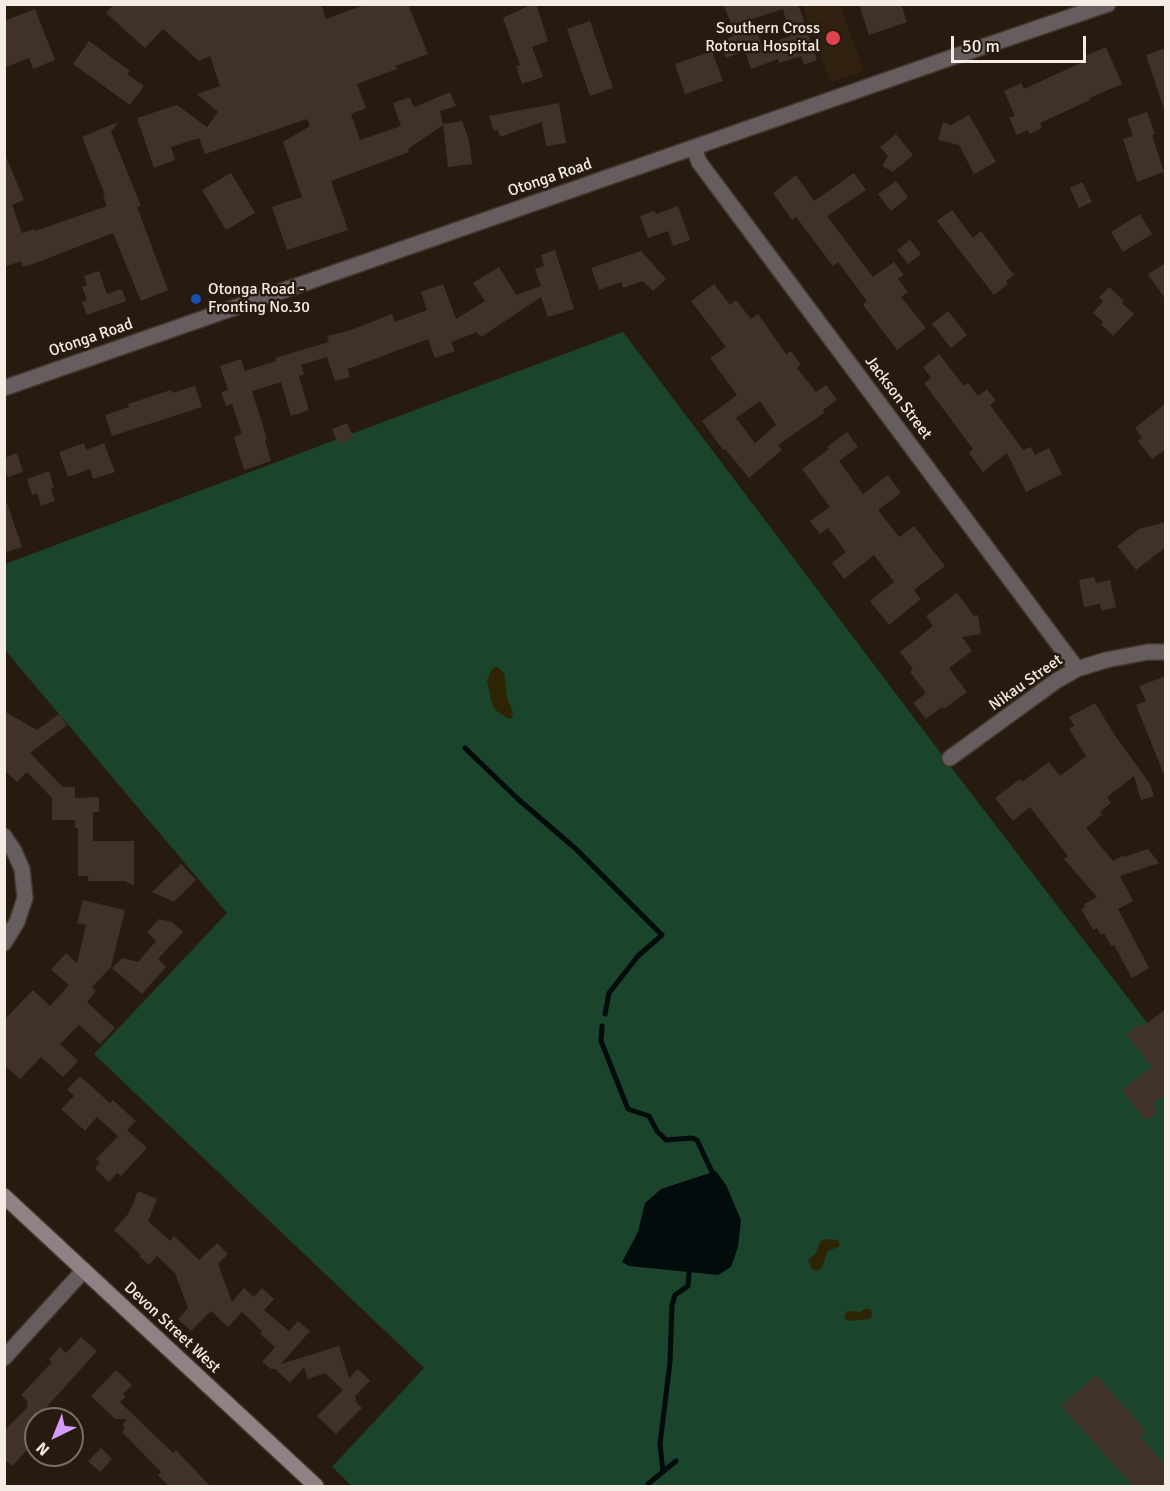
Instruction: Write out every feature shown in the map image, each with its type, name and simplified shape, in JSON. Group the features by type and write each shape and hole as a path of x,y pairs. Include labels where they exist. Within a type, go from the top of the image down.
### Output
{"main road":[{"name":"Devon Street West","path":"4,1196 316,1486"}],"street":[{"name":"Otonga Road","path":"4,387 1108,4"},
{"name":"Jackson Street","path":"694,147 699,162 706,172 1077,669"},
{"name":"Nikau Street","path":"950,758 1056,681 1077,669 1106,660 1148,652 1166,652"},
{"path":"4,836 14,850 22,869 25,898 17,922 4,943"},
{"path":"4,1358 84,1270"}],"shaded area":[{"name":"Southern Cross Rotorua Hospital","path":"803,5 840,5 864,71 830,82"},
{"path":"716,1171 726,1185 741,1220 738,1247 731,1267 718,1275 629,1266 622,1262 638,1232 645,1203 661,1189"}],"green space":[{"path":"623,332 1165,1046 1165,1486 352,1486 332,1467 424,1368 94,1054 227,913 5,650 5,564"}],"sand":[{"path":"497,667 504,673 507,698 513,712 512,718 509,719 494,708 491,700 487,680 492,669"},
{"path":"838,1240 840,1246 828,1251 821,1269 815,1271 808,1260 816,1253 821,1241"},
{"path":"870,1309 872,1312 869,1319 848,1321 844,1318 847,1311 860,1312"}],"building":[{"path":"114,4 321,4 326,19 367,4 408,4 428,54 357,84 366,108 351,114 360,140 401,126 393,103 410,97 415,107 450,92 456,106 440,111 443,124 462,121 469,140 472,164 448,167 443,125 408,149 409,152 331,181 348,230 287,250 272,207 302,197 283,142 310,126 307,119 205,154 199,138 171,147 175,160 154,168 137,118 177,105 207,127 218,112 197,94 220,86 210,56 199,61 163,29 145,48 106,13"},
{"path":"536,4 548,41 532,47 543,77 522,84 516,66 520,65 503,18"},
{"path":"723,4 798,4 817,60 804,65 801,56 779,63 778,59 751,69 745,51 726,58 719,41 735,33","holes":["783,9 790,36 762,46 752,19"]},
{"path":"859,4 901,4 907,22 869,35"},
{"path":"35,9 55,60 33,69 29,58 4,68 4,21"},
{"path":"590,21 613,88 590,96 567,29"},
{"path":"89,41 130,71 127,74 144,86 130,105 73,64"},
{"path":"1106,47 1122,84 1040,123 1042,128 1030,134 1027,130 1017,135 1009,118 1015,116 1004,91 1021,83 1024,89 1087,60 1085,56"},
{"path":"1166,48 1166,106 1163,106 1146,55"},
{"path":"712,51 723,81 685,94 675,64"},
{"path":"559,103 566,143 546,146 542,122 500,137 498,130 494,131 489,116"},
{"path":"1147,112 1164,172 1137,182 1123,139 1133,136 1127,119"},
{"path":"969,115 996,162 974,174 959,145 938,140 943,122 951,125"},
{"path":"118,122 111,132 141,206 137,207 168,290 141,301 113,233 33,264 23,267 21,261 4,267 4,152 24,200 12,205 22,233 34,229 35,231 107,206 103,196 105,195 82,137"},
{"path":"896,134 913,155 893,172 882,166 888,156 880,147"},
{"path":"231,173 255,213 226,230 202,190"},
{"path":"854,173 866,190 827,216 873,277 894,262 904,275 898,279 908,292 901,297 926,328 897,350 863,305 867,301 838,262 833,266 796,217 792,220 773,193 796,175 814,201"},
{"path":"896,181 908,197 891,211 878,194"},
{"path":"1082,182 1092,202 1079,208 1070,188"},
{"path":"678,206 690,240 673,246 668,231 648,238 640,216 654,211 656,214"},
{"path":"952,210 973,238 981,231 1014,275 1006,281 1008,284 994,295 937,221"},
{"path":"1140,214 1152,234 1123,252 1111,232"},
{"path":"910,240 921,254 908,264 897,250"},
{"path":"555,250 574,309 548,317 541,297 481,337 477,332 451,342 455,351 435,358 428,339 348,369 350,377 335,381 327,357 301,365 304,374 299,376 309,410 291,416 281,382 252,391 267,439 265,440 271,461 244,470 234,437 242,434 232,404 226,406 221,392 228,390 220,366 241,359 245,371 276,361 275,358 329,342 327,336 348,331 392,314 395,322 427,310 421,292 443,284 456,319 485,301 473,283 499,267 516,295 541,286 535,269 544,266 541,255"},
{"path":"641,251 666,279 653,291 643,281 623,288 621,282 599,290 591,268"},
{"path":"1166,263 1166,300 1148,274"},
{"path":"99,271 107,294 122,289 126,301 87,315 82,302 87,300 82,287 87,285 84,276"},
{"path":"714,284 730,305 736,300 751,319 758,314 786,354 791,351 801,365 797,368 816,392 826,385 837,400 823,410 824,413 778,445 782,450 749,478 725,449 723,450 702,421 737,395 710,358 726,347 691,301","holes":["760,401 776,425 755,443 736,418"]},
{"path":"1109,287 1134,314 1113,336 1093,313 1103,301 1099,297"},
{"path":"948,311 967,335 951,348 932,324"},
{"path":"939,354 964,386 968,383 978,396 987,389 996,401 990,405 1023,450 1031,447 1035,455 1049,448 1062,474 1026,492 1007,453 983,472 969,453 973,449 924,383 931,378 923,367"},
{"path":"195,386 202,407 112,436 105,415 129,407 128,404 171,390 172,393"},
{"path":"1166,403 1166,449 1152,459 1138,441 1142,438 1135,428"},
{"path":"347,423 354,438 338,444 332,429"},
{"path":"847,432 858,447 839,461 863,494 888,475 901,493 878,510 899,537 914,526 945,566 914,590 921,599 889,625 870,601 894,582 874,555 844,579 832,563 846,552 828,528 820,534 810,521 830,507 802,469"},
{"path":"84,443 86,450 104,443 115,472 93,479 90,469 68,477 59,452"},
{"path":"17,453 23,472 8,477 4,468 4,458"},
{"path":"49,471 55,501 41,506 37,493 32,495 27,479"},
{"path":"7,503 22,547 7,552 4,544 4,504"},
{"path":"1166,522 1166,547 1136,570 1117,546 1139,529"},
{"path":"1094,577 1096,583 1110,580 1116,607 1101,611 1100,604 1084,607 1079,580"},
{"path":"957,593 974,616 978,615 981,634 962,637 972,651 949,668 967,692 926,719 913,703 926,693 910,672 913,669 900,652 933,626 926,616"},
{"path":"1166,676 1165,777 1136,705 1146,701 1139,686"},
{"path":"1095,703 1150,784 1154,796 1141,800 1134,776 1107,797 1111,803 1100,812 1102,815 1086,828 1113,861 1123,855 1124,857 1148,849 1159,863 1120,876 1133,901 1118,909 1149,968 1132,978 1114,945 1111,946 1104,933 1101,935 1097,928 1093,930 1081,909 1085,907 1084,904 1097,897 1064,859 1068,856 1030,807 1013,821 995,798 1020,779 1022,782 1049,762 1060,776 1086,756 1069,729 1074,726 1069,717"},
{"path":"4,711 37,730 59,714 67,725 30,753 63,787 75,787 75,798 99,797 99,812 93,812 93,841 134,841 134,885 124,881 87,881 89,876 78,876 78,828 75,828 75,820 52,820 52,798 27,772 17,782 4,770"},
{"path":"181,864 196,880 174,902 152,892"},
{"path":"83,900 125,910 111,967 92,987 96,991 87,1002 115,1028 100,1044 79,1025 60,1044 78,1061 63,1077 41,1057 20,1079 4,1065 4,1020 33,990 50,1006 69,985 51,970 66,953 77,963 86,925 77,923"},
{"path":"159,919 172,922 183,932 158,959 166,967 142,994 112,968 122,958 138,962 156,941 147,932"},
{"path":"1166,1009 1166,1094 1153,1104 1158,1111 1146,1121 1122,1090 1152,1067 1126,1034 1140,1024 1142,1027"},
{"path":"80,1076 110,1103 113,1100 136,1121 127,1130 147,1148 121,1176 117,1173 109,1182 95,1168 100,1163 96,1159 118,1136 97,1117 85,1131 61,1109 74,1096 67,1090"},
{"path":"138,1191 157,1199 148,1221 170,1241 174,1236 199,1260 217,1243 228,1254 218,1264 232,1302 244,1288 254,1297 262,1288 274,1299 264,1310 289,1331 298,1321 310,1331 281,1364 339,1346 349,1378 358,1369 370,1381 355,1396 357,1403 352,1399 362,1408 336,1434 317,1416 343,1390 325,1373 308,1379 304,1367 290,1383 275,1369 271,1369 262,1362 275,1347 260,1334 262,1331 242,1312 228,1327 211,1311 191,1331 178,1319 188,1308 175,1273 157,1256 149,1265 114,1230 129,1213"},
{"path":"81,1337 97,1351 47,1407 28,1407 26,1404 28,1402 21,1395 52,1362 49,1359 60,1347 66,1353"},
{"path":"116,1370 132,1385 123,1394 126,1396 120,1402 173,1453 176,1450 210,1486 169,1486 158,1475 161,1472 122,1432 125,1428 122,1425 127,1419 115,1419 91,1396"},
{"path":"1096,1375 1146,1431 1140,1437 1166,1466 1166,1486 1133,1486 1061,1406"},
{"path":"24,1411 24,1454 12,1466 4,1459 4,1431"},
{"path":"101,1448 112,1459 100,1472 88,1461"}],"waterway":[{"path":"465,748 519,800 576,849 662,935 638,956 609,993 605,1014"},
{"path":"602,1026 601,1041 628,1109 649,1116 657,1131 666,1140 692,1138 697,1140 712,1172"},
{"path":"663,1472 660,1444 670,1362 672,1305 675,1295 688,1286 689,1273"},
{"path":"648,1484 676,1461"}],"place":[{"name":"Southern Cross Rotorua Hospital","path":"833,38"},
{"name":"Otonga Road - Fronting No.30","path":"196,299"}]}
